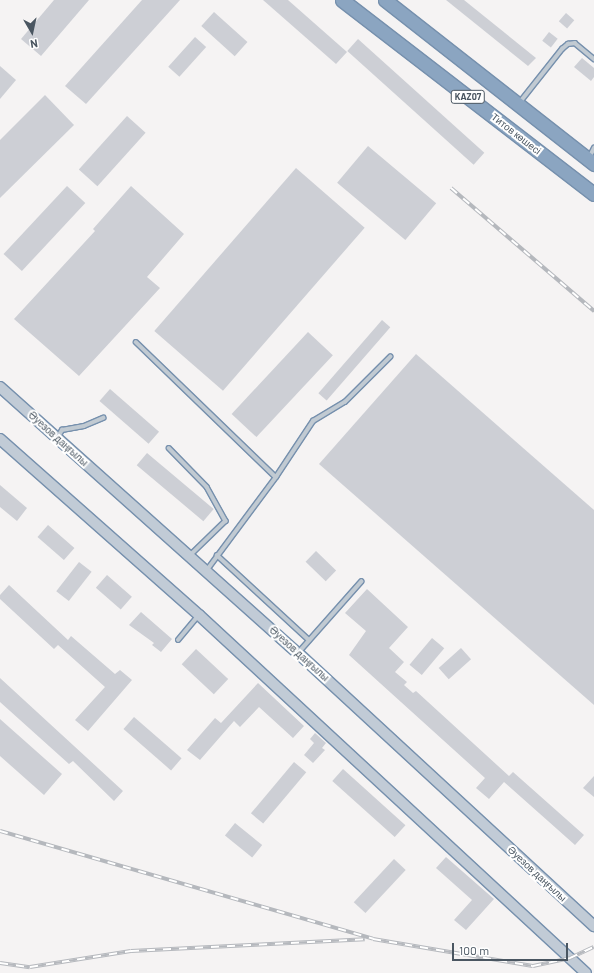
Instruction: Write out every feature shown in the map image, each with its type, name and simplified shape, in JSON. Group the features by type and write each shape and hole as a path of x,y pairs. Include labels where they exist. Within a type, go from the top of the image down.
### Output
{"highway":[{"name":"Титов көшесі","path":"342,0 594,194"},
{"name":"KAZ07","path":"385,0 519,105 592,157"}],"main road":[{"name":"Әуезов даңғылы","path":"0,387 298,653 594,926"},
{"path":"0,439 199,615 586,973"}],"lane":[{"path":"519,105 562,49 568,44 575,43 594,59"},
{"path":"136,342 276,477"},
{"path":"207,571 217,555 276,477 313,421 345,402 390,357"},
{"path":"57,438 62,430 84,426 103,418"},
{"path":"169,448 207,487 226,521 190,556"},
{"path":"217,555 309,640"},
{"path":"298,653 361,582"},
{"path":"178,640 199,615"}],"building":[{"path":"54,0 89,0 41,56 21,39"},
{"path":"142,0 180,0 86,104 65,86"},
{"path":"263,0 288,0 347,52 336,64"},
{"path":"446,0 464,0 536,58 528,66"},
{"path":"214,12 247,42 235,56 201,26"},
{"path":"566,13 574,20 567,29 559,21"},
{"path":"549,32 558,39 551,47 542,41"},
{"path":"195,37 206,47 179,77 168,67"},
{"path":"358,39 484,153 474,165 347,51"},
{"path":"582,58 594,68 594,77 591,81 574,67"},
{"path":"0,66 16,80 0,99"},
{"path":"45,95 74,125 0,198 0,140"},
{"path":"127,116 146,133 97,186 79,170"},
{"path":"368,146 436,203 405,240 337,183"},
{"path":"296,168 365,228 223,391 154,331"},
{"path":"67,186 85,203 22,271 4,254"},
{"path":"131,186 184,234 147,277 160,288 79,376 14,319 95,231 93,229"},
{"path":"382,320 390,327 327,400 318,393"},
{"path":"308,332 333,355 256,437 232,414"},
{"path":"416,354 594,510 594,705 319,464"},
{"path":"110,389 159,432 149,444 100,401"},
{"path":"147,453 214,509 203,521 137,465"},
{"path":"0,485 27,508 17,521 0,507"},
{"path":"48,525 74,548 64,560 38,537"},
{"path":"316,551 336,570 326,581 306,562"},
{"path":"79,562 92,572 69,601 56,591"},
{"path":"107,575 132,597 121,609 96,588"},
{"path":"9,585 68,640 71,636 115,674 120,670 132,680 88,731 75,720 105,687 58,645 54,649 0,599 0,595"},
{"path":"367,589 408,627 389,648 404,662 395,672 407,682 404,685 413,693 416,691 509,776 513,772 584,835 575,845 504,782 489,799 476,788 485,778 349,655 366,631 345,613"},
{"path":"141,612 172,639 161,652 152,645 154,643 129,625"},
{"path":"432,638 444,648 422,675 410,665"},
{"path":"461,648 471,659 449,679 439,668"},
{"path":"196,649 228,679 214,694 182,664"},
{"path":"0,678 123,791 114,801 73,761 69,764 0,702"},
{"path":"258,683 304,726 293,738 259,707 240,727 234,721 200,760 187,750 215,718 221,723"},
{"path":"134,717 182,758 171,770 124,729"},
{"path":"0,719 62,774 44,795 0,756"},
{"path":"315,733 326,743 322,748 325,750 313,763 304,755 314,743 310,739"},
{"path":"294,762 306,772 263,824 251,813"},
{"path":"343,769 405,825 395,837 332,781"},
{"path":"594,776 594,797 583,788"},
{"path":"235,823 262,845 252,857 225,835"},
{"path":"446,857 494,899 466,930 454,920 472,900 436,868"},
{"path":"394,859 406,870 365,913 354,902"}],"railway":[{"path":"451,188 594,311"},
{"path":"0,831 373,939 533,966 570,958 594,947"},
{"path":"0,963 30,967 131,951 365,939"}]}
